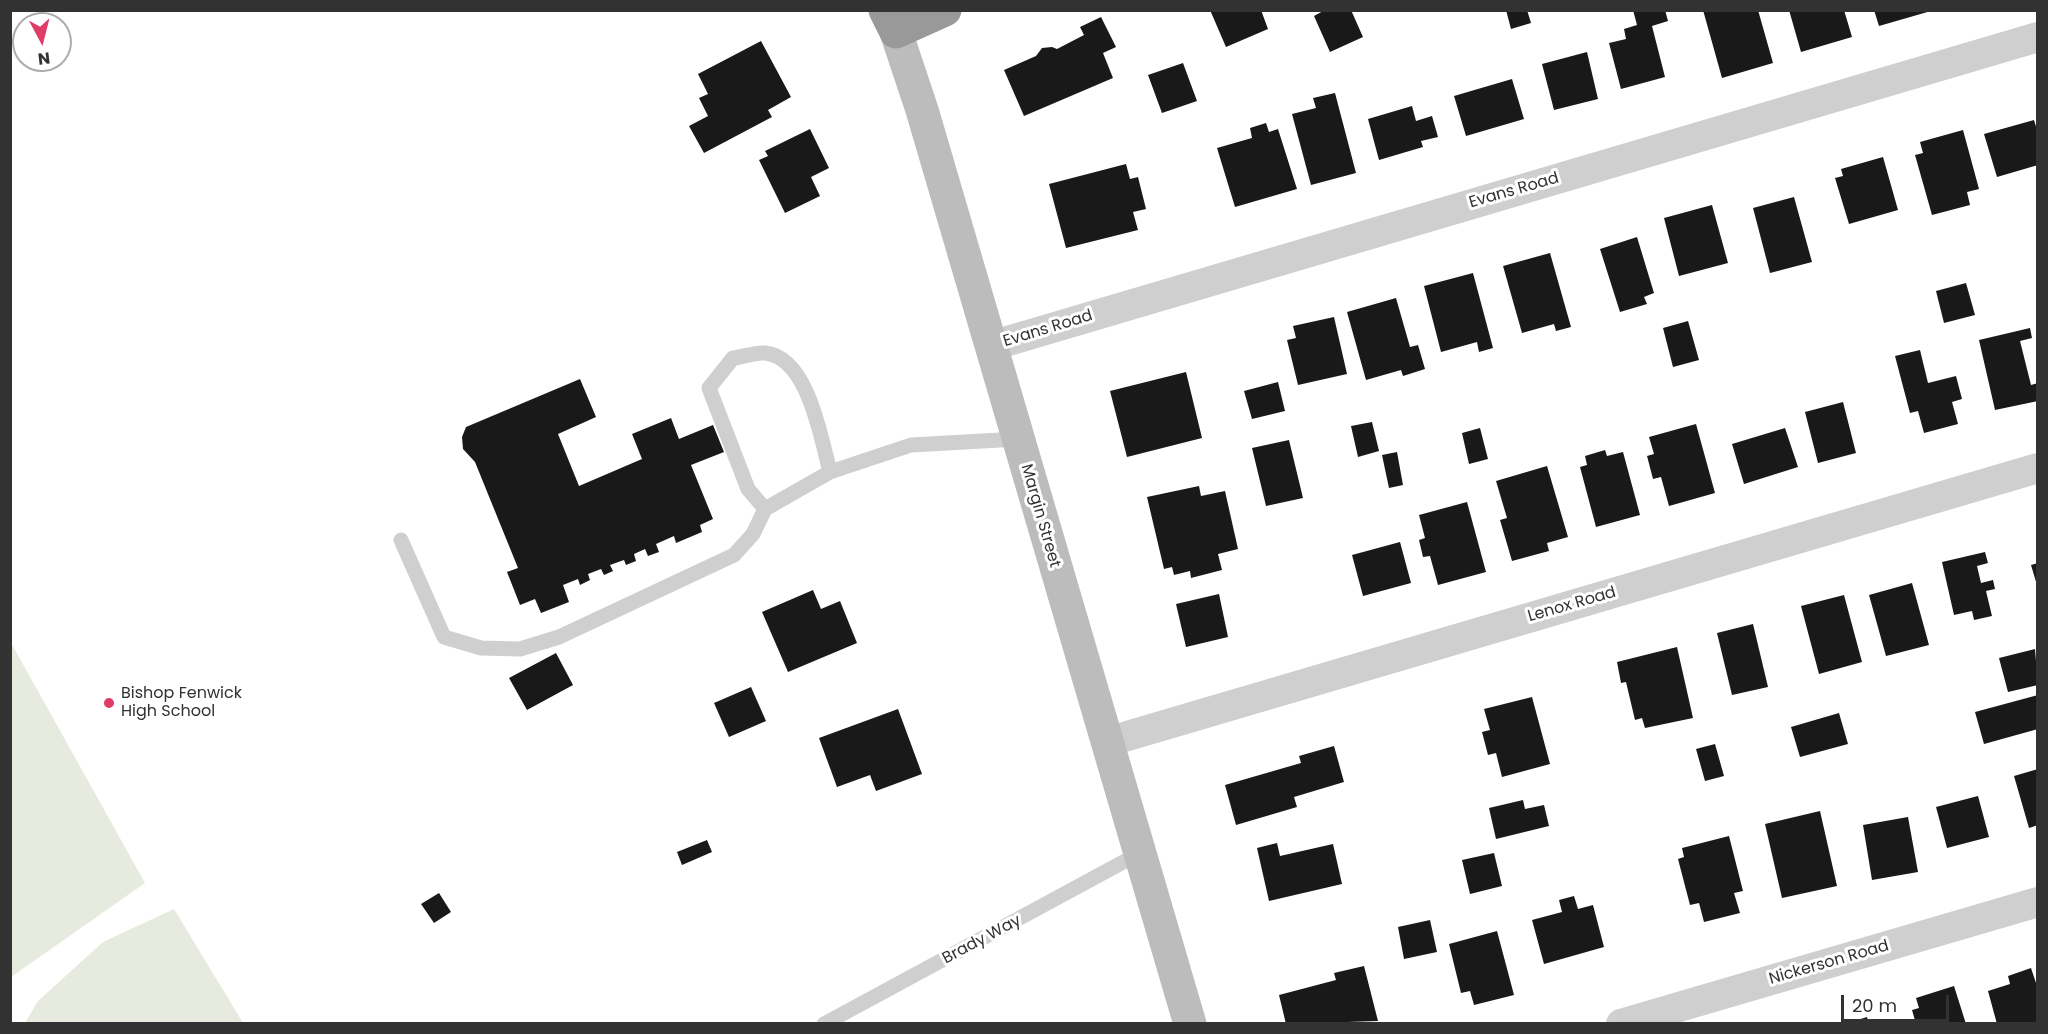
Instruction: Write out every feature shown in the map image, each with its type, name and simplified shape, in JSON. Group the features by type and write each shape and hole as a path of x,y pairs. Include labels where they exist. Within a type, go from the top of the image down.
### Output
{"highway":[{"path":"891,21 945,10"}],"main road":[{"name":"Margin Street","path":"891,21 922,110 1138,854 1190,1023"}],"street":[{"name":"Evans Road","path":"991,346 2037,37"},
{"name":"Lenox Road","path":"1107,742 2037,468"},
{"name":"Nickerson Road","path":"1621,1023 2037,902"}],"lane":[{"path":"765,509 748,489 709,388 733,358 766,353 791,364 813,408 830,472"},
{"path":"401,540 444,637 481,648 520,649 559,637 734,555 753,534 765,509 830,472 911,445 1018,439"},
{"name":"Brady Way","path":"824,1023 1138,854"}],"shaded area":[{"path":"10,641 145,883 11,977 10,977"},
{"path":"174,909 243,1023 25,1023 38,1001 103,942"}],"building":[{"path":"1210,10 1261,10 1268,29 1226,47"},
{"path":"1325,10 1351,10 1363,37 1330,52 1314,16"},
{"path":"1506,10 1527,10 1531,23 1511,29"},
{"path":"1633,10 1665,10 1668,21 1652,26 1665,77 1621,89 1609,43 1626,39 1624,29 1637,25"},
{"path":"1703,10 1758,10 1773,63 1722,78"},
{"path":"1789,10 1844,10 1852,37 1801,52"},
{"path":"1874,10 1931,10 1931,11 1879,26"},
{"path":"1101,17 1116,47 1103,53 1113,78 1024,116 1004,70 1036,56 1042,48 1057,49 1084,35 1080,27"},
{"path":"761,41 791,97 768,110 772,117 704,153 689,126 708,116 699,98 708,94 698,74"},
{"path":"1587,52 1598,99 1554,110 1542,64"},
{"path":"1183,63 1197,101 1162,113 1148,75"},
{"path":"1512,79 1524,119 1466,136 1454,96"},
{"path":"1335,93 1356,173 1311,185 1292,114 1316,108 1313,98"},
{"path":"1412,106 1416,121 1432,116 1438,137 1421,141 1423,147 1379,160 1368,119"},
{"path":"2034,120 2038,133 2038,165 1997,177 1984,134"},
{"path":"1266,123 1269,132 1278,129 1297,189 1235,207 1217,148 1252,138 1250,128"},
{"path":"810,129 829,168 811,177 820,196 785,213 759,160 768,156 765,151"},
{"path":"1963,130 1979,189 1967,192 1970,205 1932,215 1915,155 1923,153 1920,142"},
{"path":"1883,157 1898,210 1849,224 1835,178 1843,176 1841,169"},
{"path":"1126,164 1130,179 1138,177 1146,209 1133,212 1138,230 1066,248 1049,184"},
{"path":"1794,197 1812,262 1770,273 1753,208"},
{"path":"1712,205 1728,263 1679,276 1664,218"},
{"path":"1637,237 1654,293 1644,297 1647,304 1620,312 1600,249"},
{"path":"1550,253 1571,327 1556,331 1554,324 1522,333 1503,266"},
{"path":"1473,273 1493,348 1479,352 1477,342 1441,352 1424,286"},
{"path":"1966,283 1975,315 1944,323 1936,291"},
{"path":"1396,298 1410,347 1418,345 1425,369 1403,376 1401,370 1366,380 1347,312"},
{"path":"1334,317 1347,374 1298,385 1287,340 1296,338 1293,326"},
{"path":"1688,321 1699,360 1673,367 1663,328"},
{"path":"2030,328 2032,338 2020,341 2031,385 2038,383 2038,401 1995,410 1979,340"},
{"path":"1920,350 1928,383 1956,376 1962,399 1952,402 1958,424 1924,433 1918,411 1910,413 1895,356"},
{"path":"1186,372 1202,438 1127,457 1110,391"},
{"path":"580,379 596,417 558,434 579,486 642,459 632,434 671,418 679,439 713,425 724,452 691,465 713,519 700,525 702,532 676,543 674,536 656,544 659,552 648,556 645,549 634,554 636,561 626,565 624,560 610,565 613,571 604,575 601,569 588,574 590,580 580,585 578,579 563,585 569,602 541,613 535,599 520,605 507,572 518,568 475,462 463,449 462,437 466,427"},
{"path":"1278,382 1285,411 1252,419 1244,391"},
{"path":"1843,402 1856,453 1818,463 1805,412"},
{"path":"1372,422 1379,451 1358,457 1351,426"},
{"path":"1696,424 1715,493 1669,506 1661,477 1653,479 1647,456 1654,454 1649,437"},
{"path":"1480,428 1488,459 1469,464 1462,433"},
{"path":"1785,428 1798,467 1744,484 1732,444"},
{"path":"1289,440 1303,498 1266,506 1252,448"},
{"path":"1605,450 1607,456 1623,452 1640,515 1596,527 1580,467 1587,465 1585,456"},
{"path":"1397,452 1403,485 1389,488 1382,455"},
{"path":"1547,466 1568,537 1547,543 1549,551 1512,561 1500,520 1507,518 1496,481"},
{"path":"1199,486 1201,496 1225,491 1238,549 1218,554 1222,570 1191,578 1190,571 1174,575 1172,567 1164,569 1147,497"},
{"path":"1467,502 1486,572 1438,585 1430,556 1423,557 1419,540 1425,538 1419,515"},
{"path":"1400,542 1411,583 1363,596 1352,555"},
{"path":"1985,552 1988,563 1977,566 1981,583 1993,580 1995,589 1986,591 1992,616 1974,620 1972,611 1954,615 1942,562"},
{"path":"2038,563 2038,585 2037,585 2031,565"},
{"path":"1912,583 1929,645 1886,656 1869,595"},
{"path":"813,590 821,609 840,601 857,643 788,672 762,612"},
{"path":"1219,594 1228,637 1186,647 1176,604"},
{"path":"1844,595 1862,662 1819,674 1801,606"},
{"path":"1753,624 1768,687 1732,695 1717,633"},
{"path":"1677,647 1693,718 1645,728 1642,718 1635,720 1626,682 1621,683 1617,662"},
{"path":"2035,649 2038,685 2008,692 1999,658"},
{"path":"556,653 573,685 527,710 509,678"},
{"path":"751,687 766,721 729,737 714,703"},
{"path":"2038,695 2038,729 1984,744 1975,712"},
{"path":"1532,697 1550,764 1502,777 1496,753 1488,755 1482,732 1490,730 1484,709"},
{"path":"898,709 922,774 876,791 870,775 837,787 819,738"},
{"path":"1839,713 1848,744 1800,757 1791,727"},
{"path":"1715,744 1724,776 1705,781 1696,749"},
{"path":"1334,746 1344,782 1294,797 1297,807 1236,825 1225,785 1301,763 1299,756"},
{"path":"2038,769 2038,825 2029,828 2014,776"},
{"path":"1978,796 1989,837 1947,848 1936,807"},
{"path":"1523,800 1525,809 1544,805 1549,826 1496,839 1489,808"},
{"path":"1820,811 1837,886 1782,898 1765,824"},
{"path":"1908,817 1918,872 1872,880 1863,825"},
{"path":"1729,836 1743,891 1734,893 1740,913 1704,922 1699,903 1690,905 1678,859 1684,857 1682,848"},
{"path":"707,840 712,852 682,865 677,852"},
{"path":"1277,843 1280,856 1333,844 1342,884 1269,901 1257,848"},
{"path":"1494,853 1502,886 1470,894 1462,860"},
{"path":"439,893 451,912 434,923 421,904"},
{"path":"1574,896 1578,909 1593,905 1604,947 1544,964 1532,920 1562,912 1559,900"},
{"path":"1430,920 1437,952 1404,959 1398,927"},
{"path":"1497,931 1514,995 1474,1005 1470,991 1461,993 1449,944"},
{"path":"1364,966 1378,1021 1286,1024 1279,995 1336,980 1334,973"},
{"path":"2031,968 2038,989 2038,1024 1997,1024 1988,991 2010,984 2008,976"},
{"path":"1954,986 1966,1024 1916,1024 1912,1010 1919,1008 1916,998"},
{"path":"1867,1017 1869,1024 1848,1024 1848,1023"}],"place":[{"name":"Bishop Fenwick High School","path":"109,703"}]}
